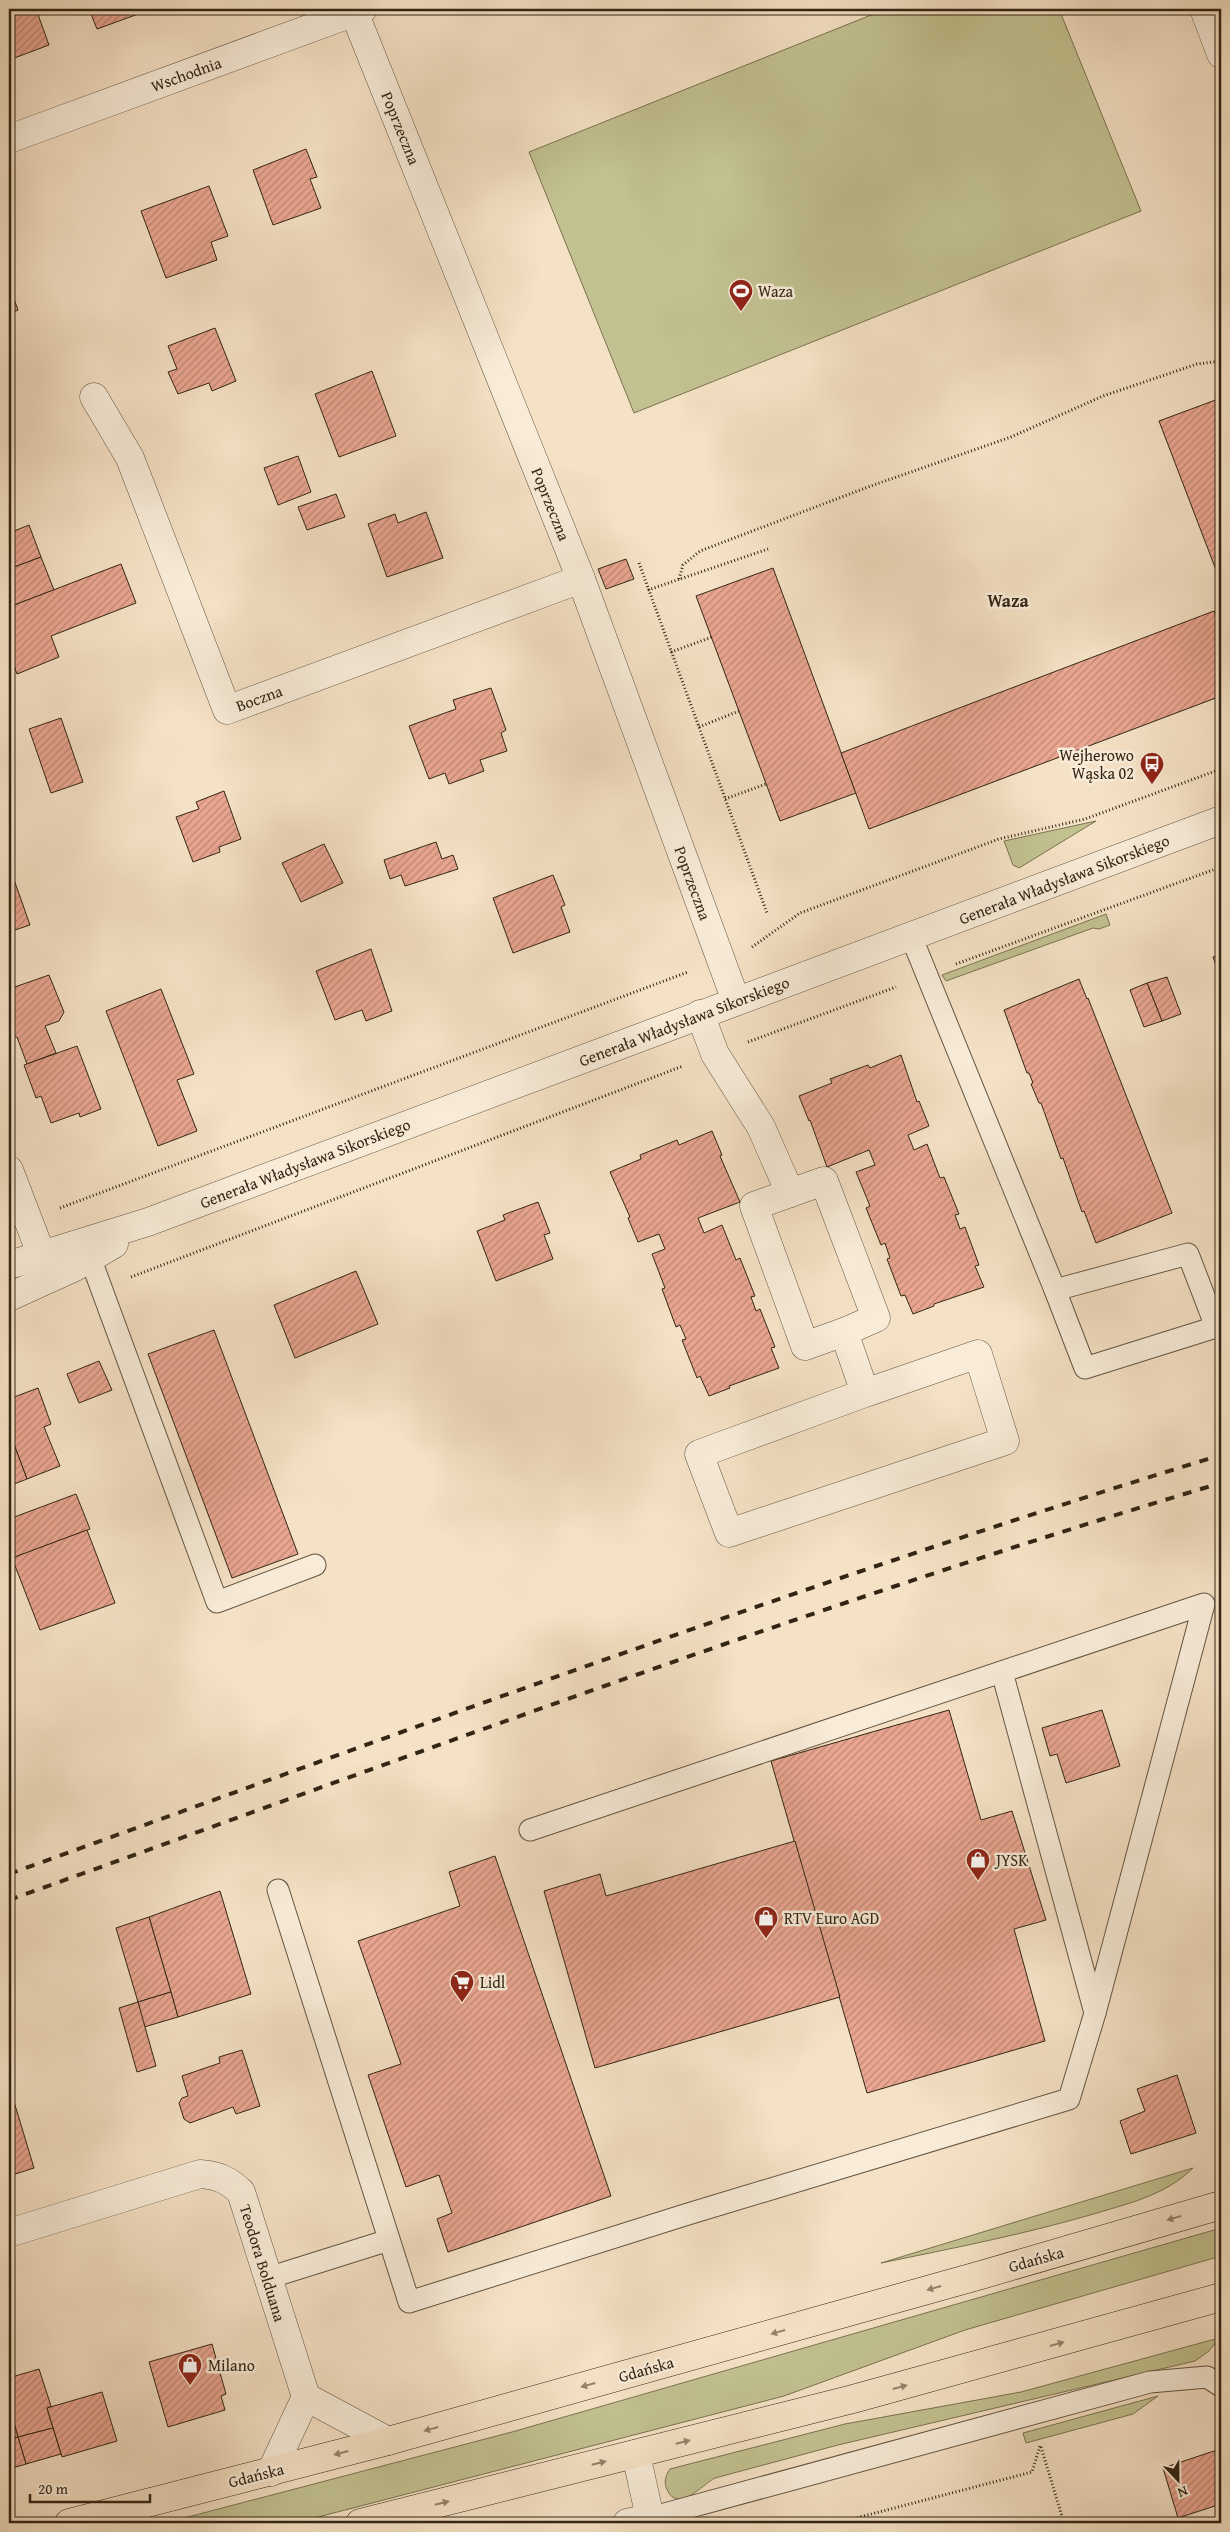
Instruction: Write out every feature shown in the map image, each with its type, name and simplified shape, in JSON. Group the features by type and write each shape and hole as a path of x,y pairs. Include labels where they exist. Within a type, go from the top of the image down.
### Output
{"main road":[{"name":"Gdańska","path":"69,2523 388,2441 981,2275 1221,2205"},
{"path":"360,2523 853,2399 1221,2297"}],"street":[{"path":"1204,9 1221,54"},
{"name":"Wschodnia","path":"9,139 358,10"},
{"name":"Poprzeczna","path":"358,10 582,579 736,1001"},
{"name":"Boczna","path":"94,397 130,458 227,710 582,579"},
{"name":"Generała Władysława Sikorskiego","path":"9,1297 46,1267 148,1222 1221,820"},
{"path":"700,1014 715,1054 742,1101 761,1127 790,1193"},
{"path":"9,1170 46,1267"},
{"path":"824,1181 876,1318 805,1346 754,1206 790,1193 824,1181"},
{"name":"Generała Władysława Sikorskiego","path":"9,1265 46,1267"},
{"path":"844,1332 865,1393"},
{"path":"978,1354 1005,1441 729,1534 700,1454 865,1393 978,1354"},
{"name":"Teodora Bolduana","path":"9,2233 200,2174 215,2175 229,2182 241,2192 306,2397"},
{"path":"271,2472 306,2397 388,2441"},
{"path":"636,2454 638,2521"}],"lane":[{"path":"911,936 1085,1368 1216,1327 1188,1254 1055,1290"},
{"path":"87,1250 217,1602 315,1565"},
{"path":"278,1890 409,2302 679,2217 1069,2099 1095,2013 1204,1604 530,1830"},
{"path":"1002,1672 1095,2013"},
{"path":"268,2278 389,2240"},
{"path":"638,2521 1150,2382 1207,2377 1221,2386"}],"path":[{"path":"680,579 683,565 700,551 868,487 1011,437 1103,396 1197,364 1221,362"},
{"path":"648,590 768,549"},
{"path":"639,563 767,913"},
{"path":"671,652 712,637"},
{"path":"699,727 739,711"},
{"path":"28,1220 720,960 754,945 800,913 999,839 1085,819 1221,769"},
{"path":"726,799 766,784"},
{"path":"102,1288 665,1073"},
{"path":"837,2523 1032,2472 1040,2446 1064,2523"}],"shaded area":[{"name":"Waza","path":"886,9 1059,9 1141,211 634,413 529,152"},
{"path":"1096,821 1019,868 1013,865 1004,841"},
{"path":"1106,914 1110,925 1099,929 1093,928 946,981 942,975"},
{"path":"1193,2168 1160,2191 1123,2205 1017,2234 881,2263"},
{"path":"1221,2228 1221,2256 965,2330 784,2396 295,2523 165,2523 512,2432"},
{"path":"1219,2338 1209,2351 1195,2361 838,2445 715,2478 690,2496 683,2498 676,2499 670,2495 666,2487 667,2473 670,2469 845,2424 1021,2392"},
{"path":"1158,2396 1133,2414 1026,2443 1023,2433"}],"building":[{"path":"9,9 36,9 49,45 9,60"},
{"path":"89,9 152,9 97,29"},
{"path":"306,149 317,177 310,179 321,208 273,225 253,170"},
{"path":"209,186 228,236 211,242 217,260 166,278 141,211"},
{"path":"9,285 18,310 9,314"},
{"path":"215,328 236,381 212,391 209,383 178,394 168,372 177,369 168,346"},
{"path":"372,371 396,436 339,457 315,394"},
{"path":"1221,398 1221,583 1159,421"},
{"path":"298,456 311,492 278,505 264,468"},
{"path":"336,494 345,517 307,530 298,507"},
{"path":"426,512 443,558 387,577 368,524 395,514 398,523"},
{"path":"29,525 41,557 9,569 9,533"},
{"path":"41,557 54,590 9,607 9,569"},
{"path":"626,559 634,579 606,589 598,569"},
{"path":"121,564 136,603 51,636 59,657 17,674 9,652 9,607"},
{"path":"773,568 856,793 780,821 696,596"},
{"path":"1214,611 1221,631 1221,696 869,829 841,753"},
{"path":"491,688 506,730 501,733 507,751 480,760 484,771 449,784 445,773 429,779 409,726 456,709 453,700"},
{"path":"61,718 83,782 51,793 29,729"},
{"path":"224,791 241,839 219,847 220,852 193,862 176,817 199,809 196,802"},
{"path":"436,842 442,859 453,855 458,869 405,886 401,875 390,879 384,860"},
{"path":"324,844 343,883 301,902 282,863"},
{"path":"12,874 30,925 9,932 9,875"},
{"path":"553,875 565,905 561,907 570,932 513,953 493,898"},
{"path":"371,949 392,1011 366,1021 362,1010 335,1020 316,971"},
{"path":"1221,954 1221,979 1213,957"},
{"path":"49,975 64,1012 59,1021 45,1026 56,1053 27,1064 17,1037 14,1037 9,1024 9,989"},
{"path":"1167,977 1181,1014 1162,1021 1147,983"},
{"path":"1079,979 1172,1213 1096,1243 1084,1211 1082,1212 1063,1158 1061,1159 1041,1103 1039,1103 1031,1084 1033,1083 1029,1073 1027,1073 1004,1010"},
{"path":"1147,983 1162,1021 1144,1027 1130,990"},
{"path":"161,989 194,1074 177,1080 197,1131 158,1146 106,1011"},
{"path":"77,1046 101,1109 80,1117 79,1113 51,1123 41,1096 36,1098 24,1065"},
{"path":"901,1055 917,1102 919,1101 929,1126 908,1135 914,1150 927,1144 940,1178 944,1177 959,1214 955,1215 960,1229 965,1227 979,1265 975,1266 984,1287 934,1304 934,1306 913,1314 905,1295 901,1296 887,1259 890,1258 885,1243 881,1245 866,1208 870,1206 856,1172 875,1165 869,1150 827,1167 799,1096 832,1083 830,1079 868,1065 870,1068"},
{"path":"712,1131 722,1155 720,1156 740,1202 698,1218 704,1233 722,1225 736,1260 740,1258 755,1296 751,1297 756,1311 760,1309 775,1347 771,1348 779,1368 729,1386 730,1388 709,1396 700,1376 697,1378 682,1340 686,1339 680,1325 676,1327 662,1289 665,1288 652,1254 665,1249 659,1234 638,1242 628,1218 630,1217 610,1172 641,1159 640,1155 677,1140 679,1145"},
{"path":"538,1202 550,1233 544,1235 553,1259 496,1281 477,1231 505,1220 503,1215"},
{"path":"356,1271 378,1324 295,1358 274,1305"},
{"path":"214,1330 298,1554 232,1578 148,1354"},
{"path":"99,1361 112,1390 79,1403 67,1374"},
{"path":"38,1388 51,1424 44,1427 60,1466 27,1479 9,1431 9,1399"},
{"path":"9,1431 27,1479 9,1486"},
{"path":"76,1494 90,1529 10,1559 9,1519"},
{"path":"87,1530 115,1603 40,1630 12,1558"},
{"path":"949,1710 981,1820 1012,1811 1046,1920 1014,1929 1045,2041 867,2093 771,1761"},
{"path":"1102,1710 1120,1766 1066,1783 1057,1754 1050,1756 1042,1728"},
{"path":"795,1841 840,1997 595,2068 544,1891 600,1874 606,1896"},
{"name":"Lidl","path":"495,1856 611,2196 448,2252 437,2219 452,2213 439,2175 406,2187 368,2075 401,2064 358,1941 460,1906 449,1872"},
{"path":"220,1891 251,1994 178,2017 149,1917"},
{"path":"149,1917 171,1992 138,2002 116,1928"},
{"path":"171,1992 178,2017 144,2027 138,2002"},
{"path":"138,2002 156,2066 137,2072 119,2008"},
{"path":"242,2050 260,2106 236,2114 233,2107 190,2123 184,2119 179,2103 182,2098 188,2096 182,2076 220,2063 219,2057"},
{"path":"1177,2075 1196,2133 1131,2154 1120,2121 1145,2111 1137,2089"},
{"path":"12,2095 34,2168 9,2176 9,2096"},
{"path":"212,2344 226,2394 221,2396 225,2410 168,2427 149,2362"},
{"path":"9,2364 12,2377 39,2369 51,2406 47,2408 53,2428 18,2437 9,2406"},
{"path":"102,2392 117,2441 62,2457 47,2408"},
{"path":"9,2406 18,2437 9,2440"},
{"path":"53,2428 61,2454 26,2464 18,2437"},
{"path":"18,2437 26,2464 9,2469 9,2440"},
{"path":"1220,2449 1221,2504 1178,2518 1163,2468"}],"railway":[{"path":"9,1874 764,1604 1068,1503 1221,1455"},
{"path":"9,1900 612,1683 916,1579 1221,1483"}],"place":[{"name":"Waza","path":"741,312"},
{"name":"Wejherowo Wąska 02","path":"1152,785"},
{"name":"JYSK","path":"978,1881"},
{"name":"RTV Euro AGD","path":"766,1939"},
{"name":"Lidl","path":"462,2003"},
{"name":"Milano","path":"190,2386"}],"district":[{"name":"Waza","path":"1008,601"}]}
